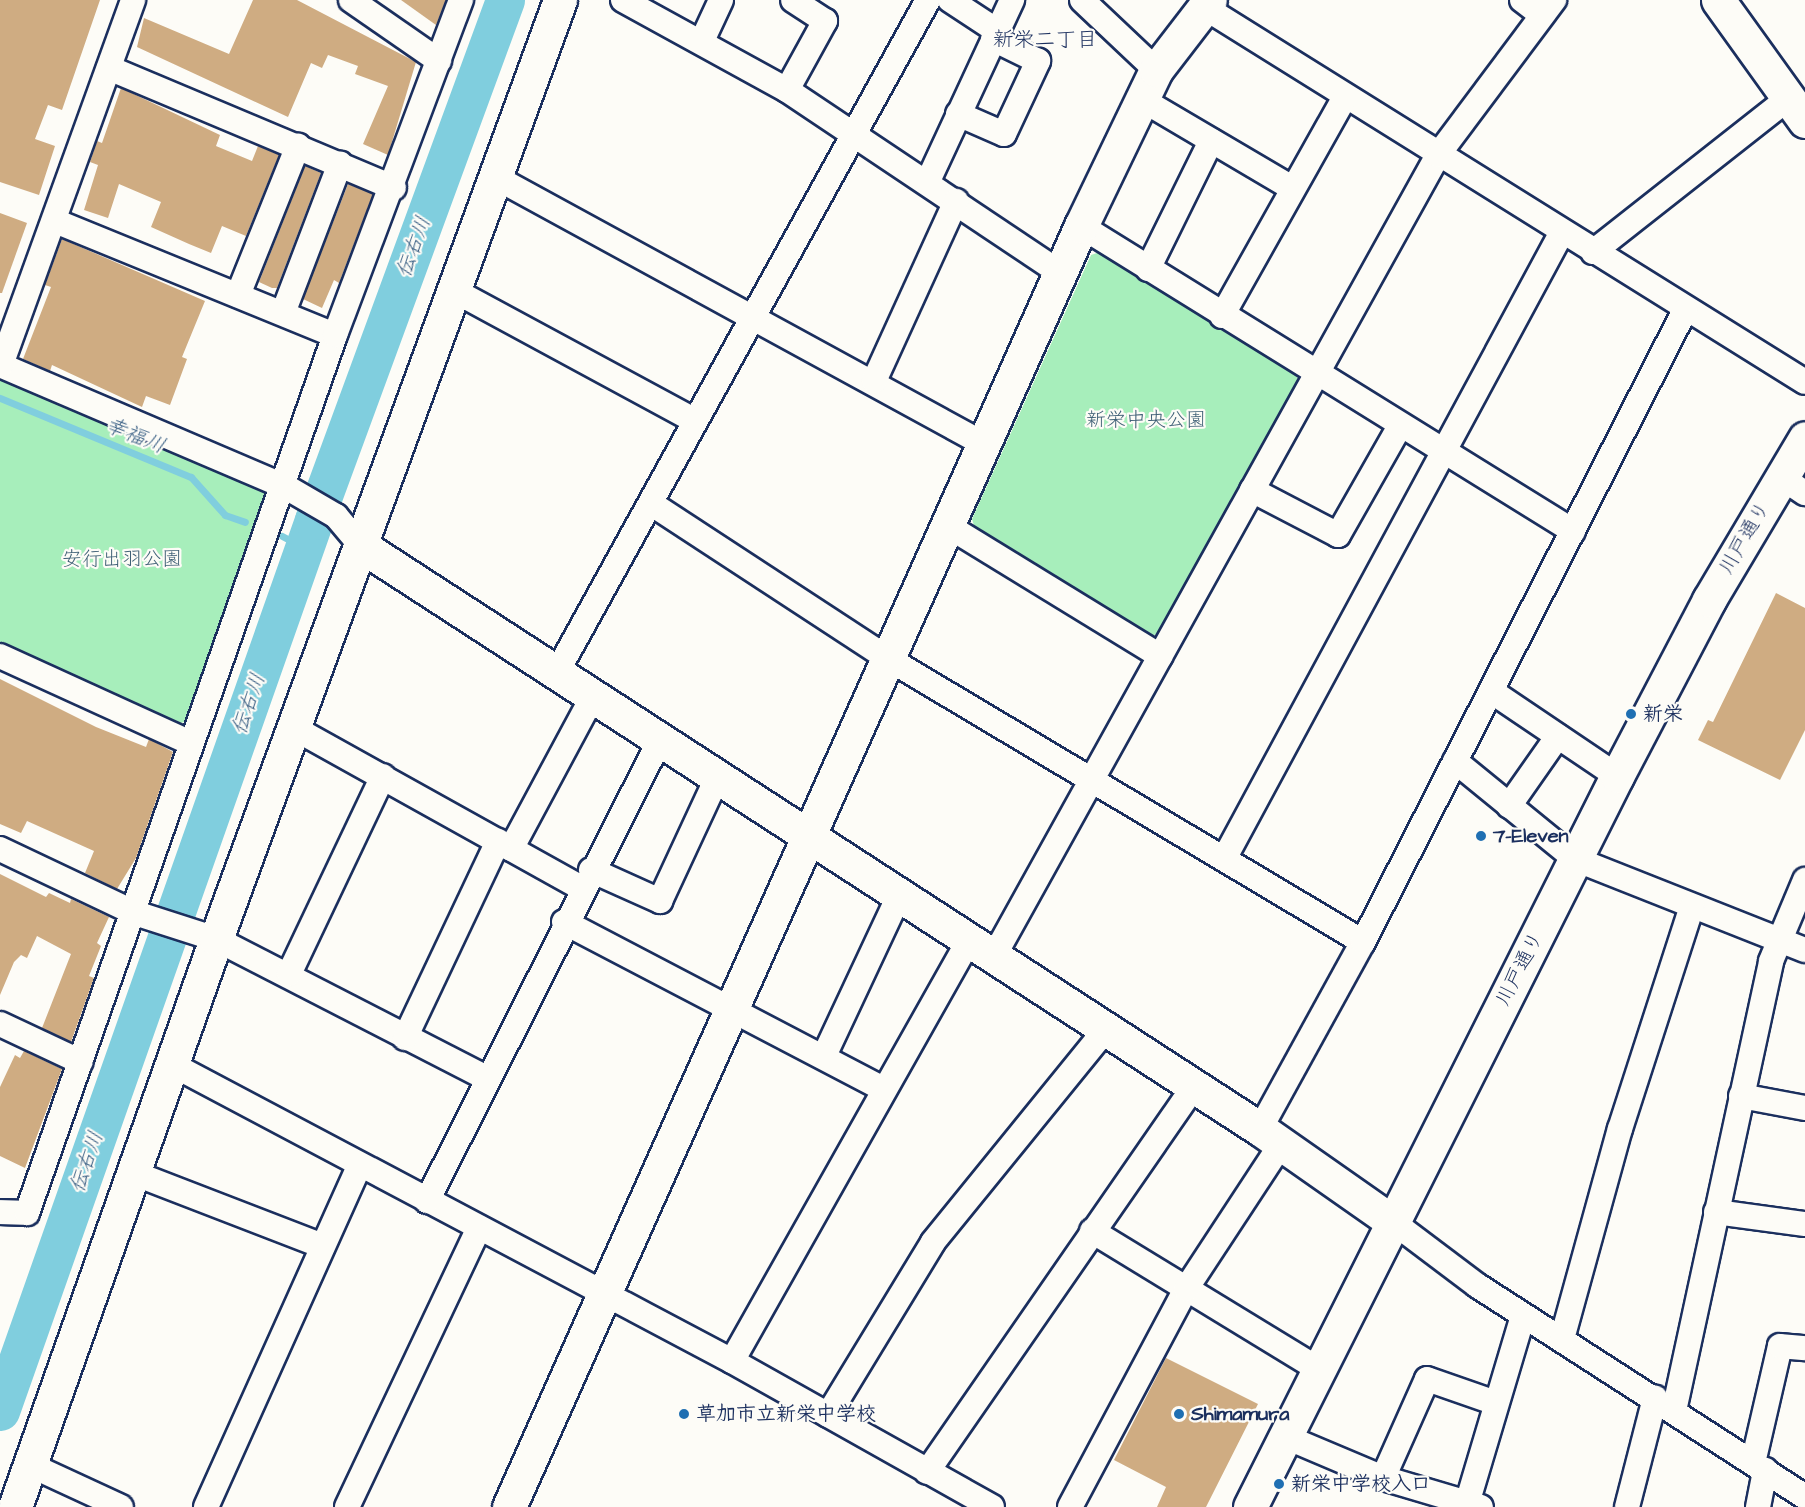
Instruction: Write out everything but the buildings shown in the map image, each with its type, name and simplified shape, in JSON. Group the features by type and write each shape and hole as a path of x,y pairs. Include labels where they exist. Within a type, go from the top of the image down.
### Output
{"street":[{"path":"133,0 55,222 1,365 286,488 336,516 360,545 1271,1136 1523,1316 1665,1405 1805,1497"},
{"path":"351,0 439,61"},
{"path":"0,1212 27,1213 136,913 191,743 286,488 335,336 394,188 461,0"},
{"path":"15,1507 174,1066 215,939 560,0"},
{"path":"623,0 702,41 787,90 928,181 1060,273"},
{"path":"702,41 721,0"},
{"path":"787,90 825,21 792,0"},
{"path":"557,672 652,504 751,312 928,0"},
{"path":"950,0 995,35 1038,61 1004,134 958,114"},
{"path":"928,181 1012,0"},
{"path":"1082,0 1156,70"},
{"path":"732,1361 883,1089 1093,781 1252,490 1313,373 1438,155 1548,8 1522,0"},
{"path":"1593,252 1800,113 1718,0"},
{"path":"509,1507 810,838 887,658 1081,226 1156,70 1207,4 1345,97 1561,234 1805,382"},
{"path":"109,68 394,188"},
{"path":"1222,316 1345,97"},
{"path":"1141,99 1292,188"},
{"path":"1148,269 1211,141"},
{"path":"238,295 298,146"},
{"path":"283,312 340,164"},
{"path":"495,177 751,312 984,444"},
{"path":"874,381 956,201"},
{"path":"55,222 283,312 335,336"},
{"path":"1081,226 1313,373 1573,531"},
{"path":"1224,859 1561,234"},
{"path":"455,291 694,421"},
{"path":"1070,1507 1186,1289 1271,1136 1363,942 1685,310"},
{"path":"1252,490 1338,535 1400,426"},
{"name":"川戸通り","path":"1250,1507 1617,776 1793,485 1805,438"},
{"path":"652,504 887,658 1363,942"},
{"path":"948,526 1160,656"},
{"path":"0,656 191,743"},
{"path":"1491,691 1617,776"},
{"path":"405,1038 504,845 593,696"},
{"path":"294,728 504,845 586,879 660,901 717,778"},
{"path":"1509,806 1558,736"},
{"path":"427,1201 485,1077 660,740"},
{"path":"1455,761 1575,860 1805,950"},
{"path":"289,974 383,776"},
{"path":"0,849 136,913 215,939 289,974 405,1038 485,1077"},
{"path":"1627,1507 1665,1405 1716,1212 1779,939 1805,880"},
{"path":"824,1056 899,896"},
{"path":"1562,1339 1620,1129 1692,906"},
{"path":"564,922 733,1008 883,1089"},
{"path":"0,1024 81,1062"},
{"path":"828,1415 933,1242 1106,1029"},
{"path":"174,1066 603,1295 732,1361 992,1507"},
{"path":"927,1472 1194,1087"},
{"path":"1742,1096 1805,1108"},
{"path":"206,1507 360,1165"},
{"path":"136,1173 323,1246"},
{"path":"1716,1212 1805,1224"},
{"path":"347,1507 479,1228"},
{"path":"1092,1231 1318,1369"},
{"path":"1286,1437 1383,1478 1471,1506 1496,1403 1523,1316"},
{"path":"1758,1507 1759,1467 1780,1346 1805,1348"},
{"path":"1383,1478 1426,1379 1496,1403"},
{"path":"30,1465 121,1507"}],"green space":[{"name":"新栄中央公園","path":"1100,252 1296,373 1300,386 1160,633 1148,637 975,529 972,519 1091,255"},
{"name":"安行出羽公園","path":"0,377 262,487 270,506 191,720 174,725 0,643"}],"waterway":[{"name":"伝右川","path":"0,1411 314,520 505,0"},
{"name":"幸福川","path":"0,398 191,477 225,515 245,522"},
{"name":"幸福川","path":"282,536 306,549"}],"place":[{"name":"新栄","path":"1631,714"},
{"name":"7-Eleven","path":"1481,836"},
{"name":"草加市立新栄中学校","path":"684,1414"},
{"name":"Shimamura","path":"1179,1414"},
{"name":"新栄中学校入口","path":"1279,1484"}],"district":[{"name":"新栄二丁目","path":"1045,40"}]}
